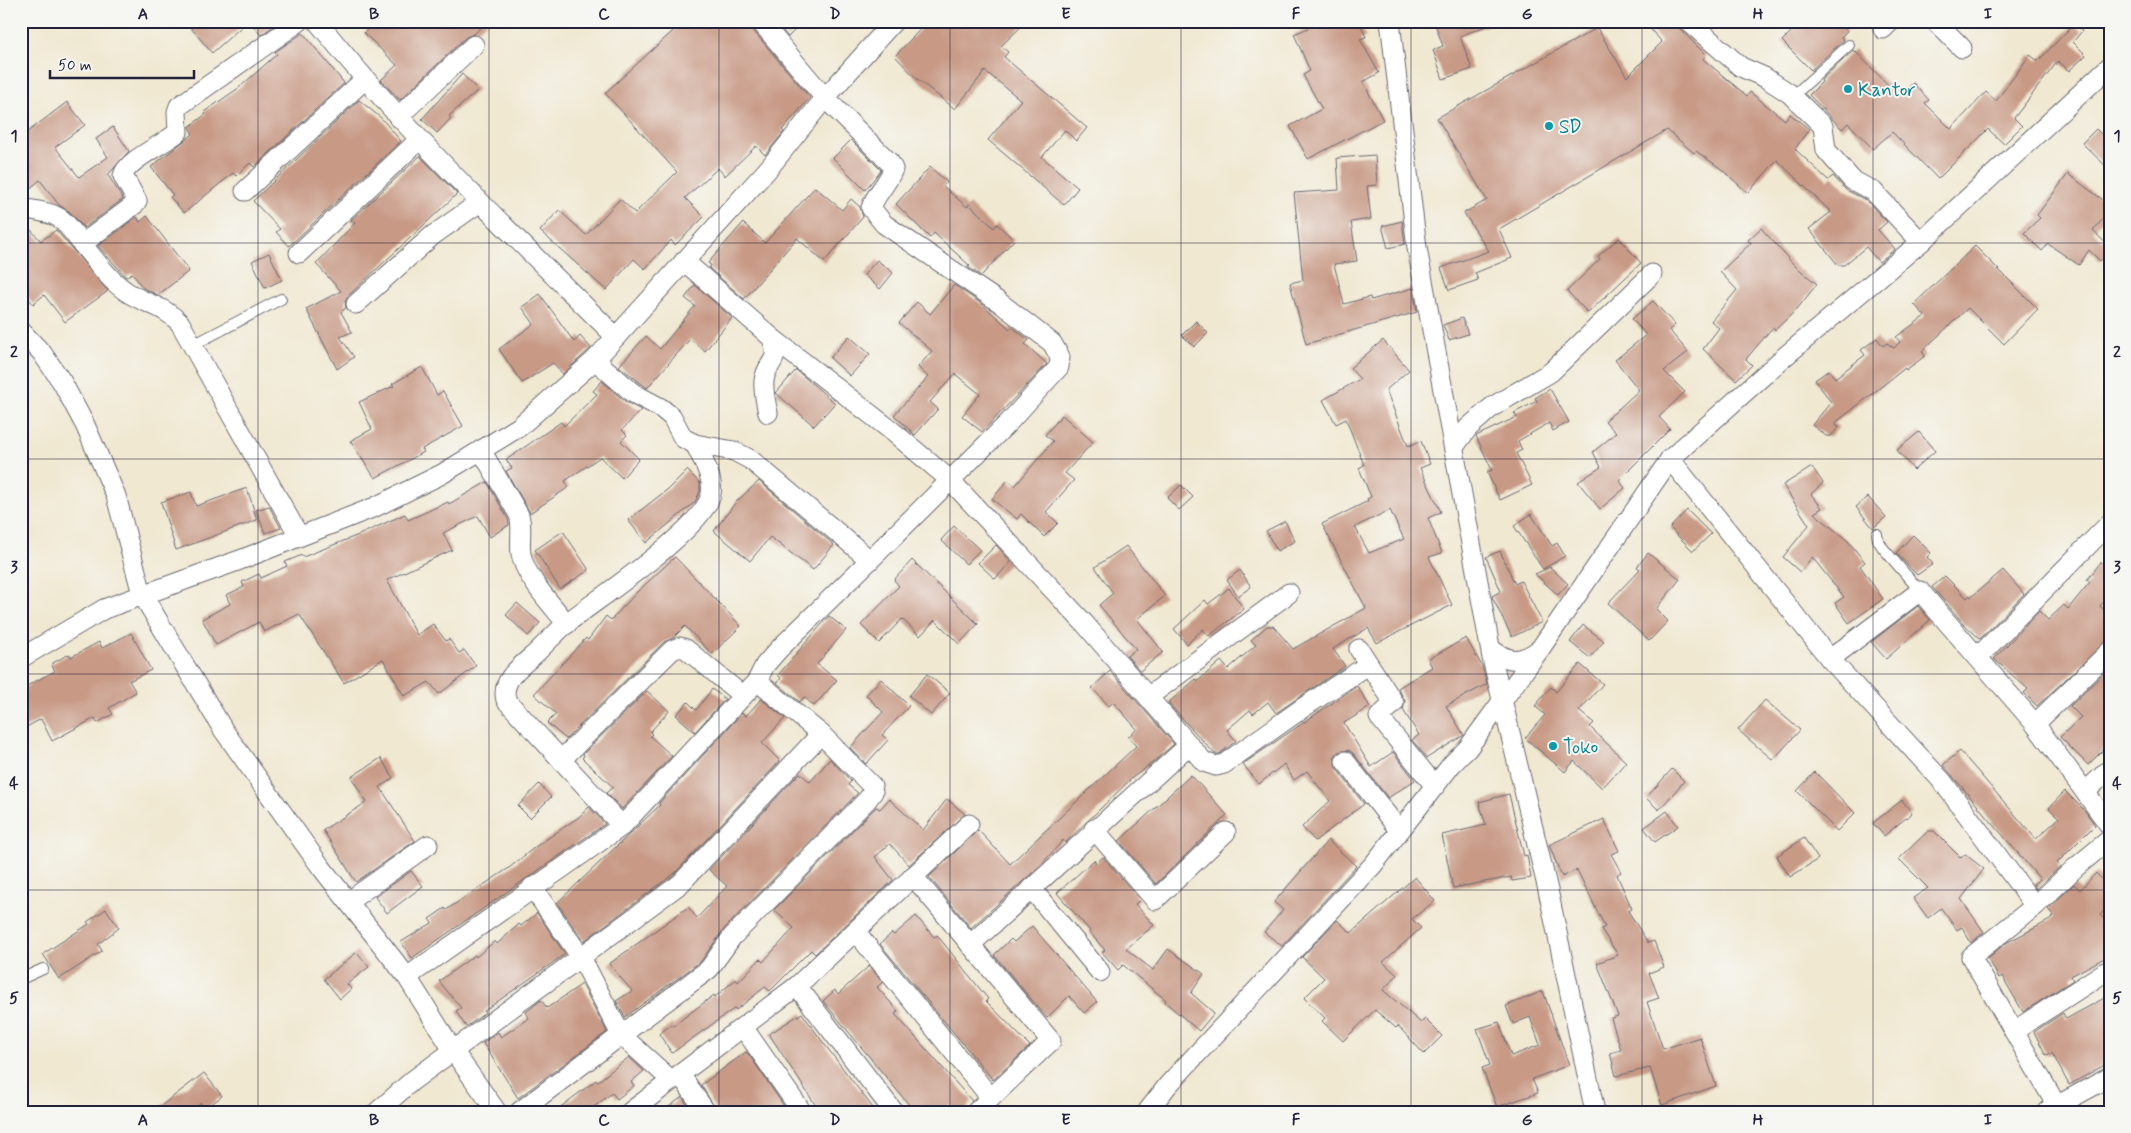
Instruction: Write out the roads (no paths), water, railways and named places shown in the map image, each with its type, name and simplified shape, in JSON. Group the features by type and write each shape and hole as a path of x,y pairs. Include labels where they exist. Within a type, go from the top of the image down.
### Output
{"street":[{"path":"82,244 137,202 123,173 134,162 178,132 177,112 179,106 300,21"},
{"path":"317,21 364,80 419,140 616,337"},
{"path":"407,977 532,887 622,826 757,681 766,665 779,649 950,480 1059,368 1060,357 1052,343 998,302 907,240 875,215 871,208 873,202 893,169 880,151 825,98 760,21"},
{"path":"21,658 104,609 375,507 442,474 519,427 595,360 769,168 825,98 894,21"},
{"path":"1390,21 1417,248 1491,649 1548,890 1595,1112"},
{"path":"1688,21 1740,68 1764,77 1792,96 1822,126 1826,150 1852,180 1873,191 1921,242"},
{"path":"1935,21 1962,48"},
{"path":"398,117 474,45"},
{"path":"1146,1112 1373,865 1399,830 1468,748 1540,649 1670,459 1783,358 1921,242 2110,66"},
{"path":"245,191 364,80"},
{"path":"299,253 419,140"},
{"path":"356,304 432,236 480,202"},
{"path":"21,208 56,214 63,219 116,284 129,294 163,308 180,323 299,536"},
{"path":"684,261 771,337 892,431 950,480 1086,624 1204,762 1216,766 1224,764 1272,729 1368,665"},
{"path":"1454,447 1468,428 1492,407 1551,372 1652,274"},
{"path":"23,337 42,353 62,382 85,426 116,496 142,594 224,731 321,867 407,977"},
{"path":"768,413 764,380 776,358 771,337"},
{"path":"595,360 633,393 661,408 672,418 683,438 695,444 734,451 751,460 870,560"},
{"path":"622,826 506,700 504,693 511,676 567,624 684,533 704,508 711,496 711,481 695,444"},
{"path":"481,450 519,515 522,527 521,555 526,567 567,624"},
{"path":"1670,459 1830,659 1942,782 2035,906"},
{"path":"1978,657 2110,523"},
{"path":"1830,659 1920,592 2035,724 2110,826"},
{"path":"1148,697 1289,593"},
{"path":"142,594 166,632 407,977 454,1052 497,1112"},
{"path":"561,760 672,650 680,647 686,649 743,696"},
{"path":"1359,649 1394,703 1379,717 1435,786"},
{"path":"1491,649 1503,658 1516,661 1540,649"},
{"path":"2035,724 2110,651"},
{"path":"519,1112 709,969 732,937 874,792 872,786 820,734 757,681"},
{"path":"376,1112 412,1081 454,1052 680,884 820,734"},
{"path":"970,945 1189,744"},
{"path":"1345,761 1399,830"},
{"path":"2086,791 2110,769"},
{"path":"630,1112 797,986 969,824"},
{"path":"1094,830 1155,900 1226,832"},
{"path":"2110,839 2075,868 2035,906 1972,957 2014,1031 2051,1109 2110,1078"},
{"path":"349,902 428,845"},
{"path":"913,876 1051,1042 976,1112"},
{"path":"532,887 581,957 626,1031 676,1077 705,1112"},
{"path":"1032,888 1100,972"},
{"path":"856,932 991,1098"},
{"path":"2014,1031 2105,972"},
{"path":"797,986 894,1112"},
{"path":"743,1027 796,1112"},
{"path":"743,1027 802,1112"}],"lane":[{"path":"1792,96 1849,45"},
{"path":"193,345 281,299"},
{"path":"1878,534 1878,540 1883,548 1920,592"},
{"path":"21,979 43,968"}],"place":[{"name":"Kantor","path":"1848,89"},
{"name":"SD","path":"1549,126"},
{"name":"Toko","path":"1553,746"}]}
